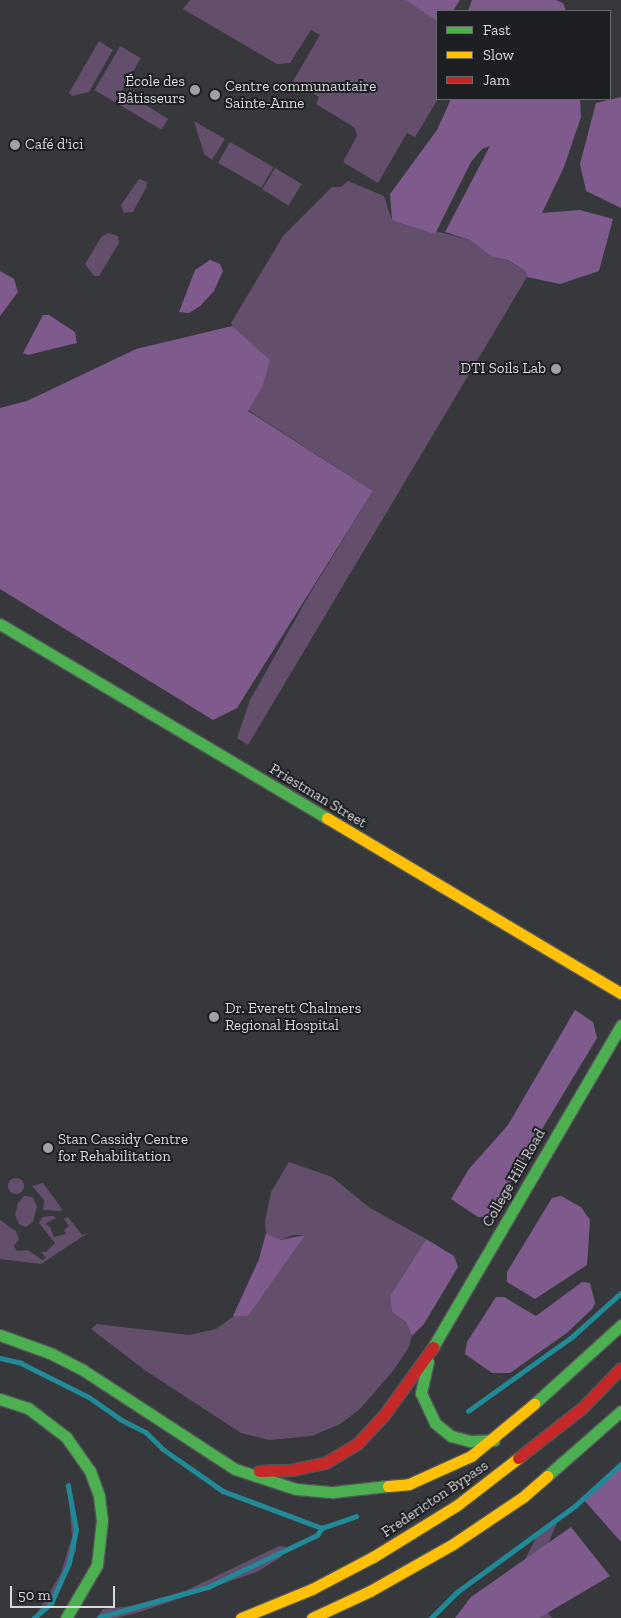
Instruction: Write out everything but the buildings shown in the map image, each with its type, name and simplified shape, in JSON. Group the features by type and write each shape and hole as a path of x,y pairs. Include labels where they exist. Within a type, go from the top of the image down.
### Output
{"main road":[{"name":"Priestman Street","path":"0,624 621,993"},
{"name":"College Hill Road","path":"433,1347 621,1024"},
{"path":"0,1335 50,1353 82,1370 235,1468 296,1489 368,1491 409,1484 437,1474 494,1440 621,1325"},
{"path":"433,1347 421,1393 425,1408 435,1423 451,1436 470,1441 494,1440"},
{"path":"235,1468 269,1472 325,1463 357,1444 384,1415 433,1347"},
{"name":"Fredericton Bypass","path":"241,1618 312,1589 374,1557 456,1506 582,1408 621,1368"},
{"path":"0,1398 28,1408 66,1437 90,1471 98,1496 102,1520 97,1565 84,1593 66,1618"},
{"path":"406,1585 464,1547 621,1411"},
{"path":"312,1618 370,1590 452,1544 523,1496"}],"shaded area":[{"path":"190,0 405,0 436,20 437,100 415,137 407,133 378,183 343,162 357,136 355,128 316,104 319,97 293,81 320,35 311,30 290,63 277,64 183,9"},
{"path":"405,0 460,0 454,10 436,10 436,20"},
{"path":"472,0 556,0 563,3 566,10 468,10"},
{"path":"99,41 113,50 89,92 72,96 69,93"},
{"path":"120,46 141,58 115,102 94,90"},
{"path":"127,94 168,119 161,130 120,105"},
{"path":"621,97 621,208 586,191 580,164 596,103"},
{"path":"451,100 580,100 581,117 564,167 542,213 580,210 613,219 599,271 560,284 527,277 525,271 508,260 492,257 470,240 445,232 490,146 482,149 471,162 435,234 392,220 390,194 437,130"},
{"path":"194,121 225,139 212,160 204,154"},
{"path":"230,142 273,167 261,188 218,163"},
{"path":"275,168 302,184 289,205 262,189"},
{"path":"139,179 147,182 146,188 133,212 124,213 121,205"},
{"path":"348,181 384,196 392,220 470,240 492,257 507,260 525,271 527,277 248,745 237,738 250,700 309,595 373,491 248,410 262,388 231,323 283,236 332,187 341,187"},
{"path":"109,233 118,236 119,243 99,276 94,276 85,264 102,236"},
{"path":"210,260 220,264 223,271 214,291 200,306 189,313 179,312 195,270"},
{"path":"0,271 14,279 18,292 0,316"},
{"path":"43,315 49,315 75,332 77,343 28,355 23,353"},
{"path":"232,326 270,360 262,388 248,411 373,491 237,708 213,720 0,589 0,408 27,401 136,349"},
{"path":"575,1010 593,1022 597,1038 489,1217 478,1217 451,1199 469,1169 508,1125"},
{"path":"289,1162 332,1177 370,1208 426,1239 390,1296 392,1312 406,1322 412,1336 409,1347 393,1371 360,1409 340,1424 312,1436 269,1440 241,1433 146,1371 91,1329 97,1324 189,1335 216,1329 234,1316 305,1235 293,1235 281,1240 266,1233 265,1221 271,1192"},
{"path":"16,1178 24,1186 16,1194 8,1186"},
{"path":"43,1183 62,1209 61,1211 43,1210 44,1200 32,1186"},
{"path":"24,1196 33,1197 37,1207 33,1222 26,1227 19,1224 15,1215 18,1203"},
{"path":"561,1196 581,1207 590,1220 587,1265 535,1299 507,1282 507,1272 552,1198"},
{"path":"53,1216 56,1218 45,1224 50,1227 54,1237 66,1234 64,1230 69,1226 64,1219 68,1217 82,1235 88,1233 41,1264 0,1259 0,1220 16,1231 19,1239 14,1246 17,1251 28,1250 42,1260 46,1258 41,1252 46,1252 55,1243 39,1223 42,1217"},
{"path":"266,1233 281,1240 305,1235 248,1316 233,1316 259,1259"},
{"path":"426,1239 454,1256 458,1267 424,1324 412,1336 406,1322 392,1312 390,1296"},
{"path":"582,1282 590,1283 595,1303 593,1308 568,1332 510,1373 492,1373 465,1354 467,1342 496,1297 504,1297 536,1316"},
{"path":"621,1464 621,1542 583,1499"},
{"path":"68,1486 74,1507 76,1551 51,1603 36,1615 61,1573 72,1537"},
{"path":"559,1518 542,1558 543,1606 552,1618 520,1618 520,1569 539,1532"},
{"path":"571,1527 610,1576 539,1618 455,1618 471,1597"},
{"path":"279,1546 287,1547 281,1557 257,1572 140,1612 116,1618 96,1618 103,1609 131,1606 185,1591"}],"waterway":[{"path":"468,1411 573,1336 621,1293"},
{"path":"0,1358 21,1363 89,1397 120,1419 146,1432 163,1449 223,1491 322,1528"},
{"path":"431,1618 457,1592 575,1506 621,1464"},
{"path":"34,1618 51,1603 69,1563 76,1530 68,1486"},
{"path":"100,1617 208,1587 317,1535 322,1528 356,1516"}],"traffic: fast":[{"path":"0,624 327,818"},
{"path":"433,1347 621,1025"},
{"path":"534,1404 621,1325"},
{"path":"0,1335 50,1353 83,1370 235,1469 296,1489 333,1492 388,1486"},
{"path":"428,1362 421,1393 435,1423 451,1436 470,1441 494,1440"},
{"path":"0,1399 28,1408 66,1437 90,1471 99,1496 102,1520 97,1565 66,1618"},
{"path":"547,1476 621,1411"}],"traffic: slow":[{"path":"327,818 621,993"},
{"path":"388,1486 409,1484 471,1456 534,1404"},
{"path":"241,1618 312,1589 373,1557 456,1506 518,1458"},
{"path":"312,1618 370,1591 453,1544 523,1497 547,1476"}],"traffic: jam":[{"path":"259,1471 291,1470 325,1463 357,1444 384,1415 433,1347"},
{"path":"518,1458 582,1408 621,1368"}],"place":[{"name":"École des Bâtisseurs","path":"195,90"},
{"name":"Centre communautaire Sainte-Anne","path":"215,95"},
{"name":"Café d'ici","path":"15,145"},
{"name":"DTI Soils Lab","path":"556,369"},
{"name":"Dr. Everett Chalmers Regional Hospital","path":"214,1017"},
{"name":"Stan Cassidy Centre for Rehabilitation","path":"48,1148"}]}
